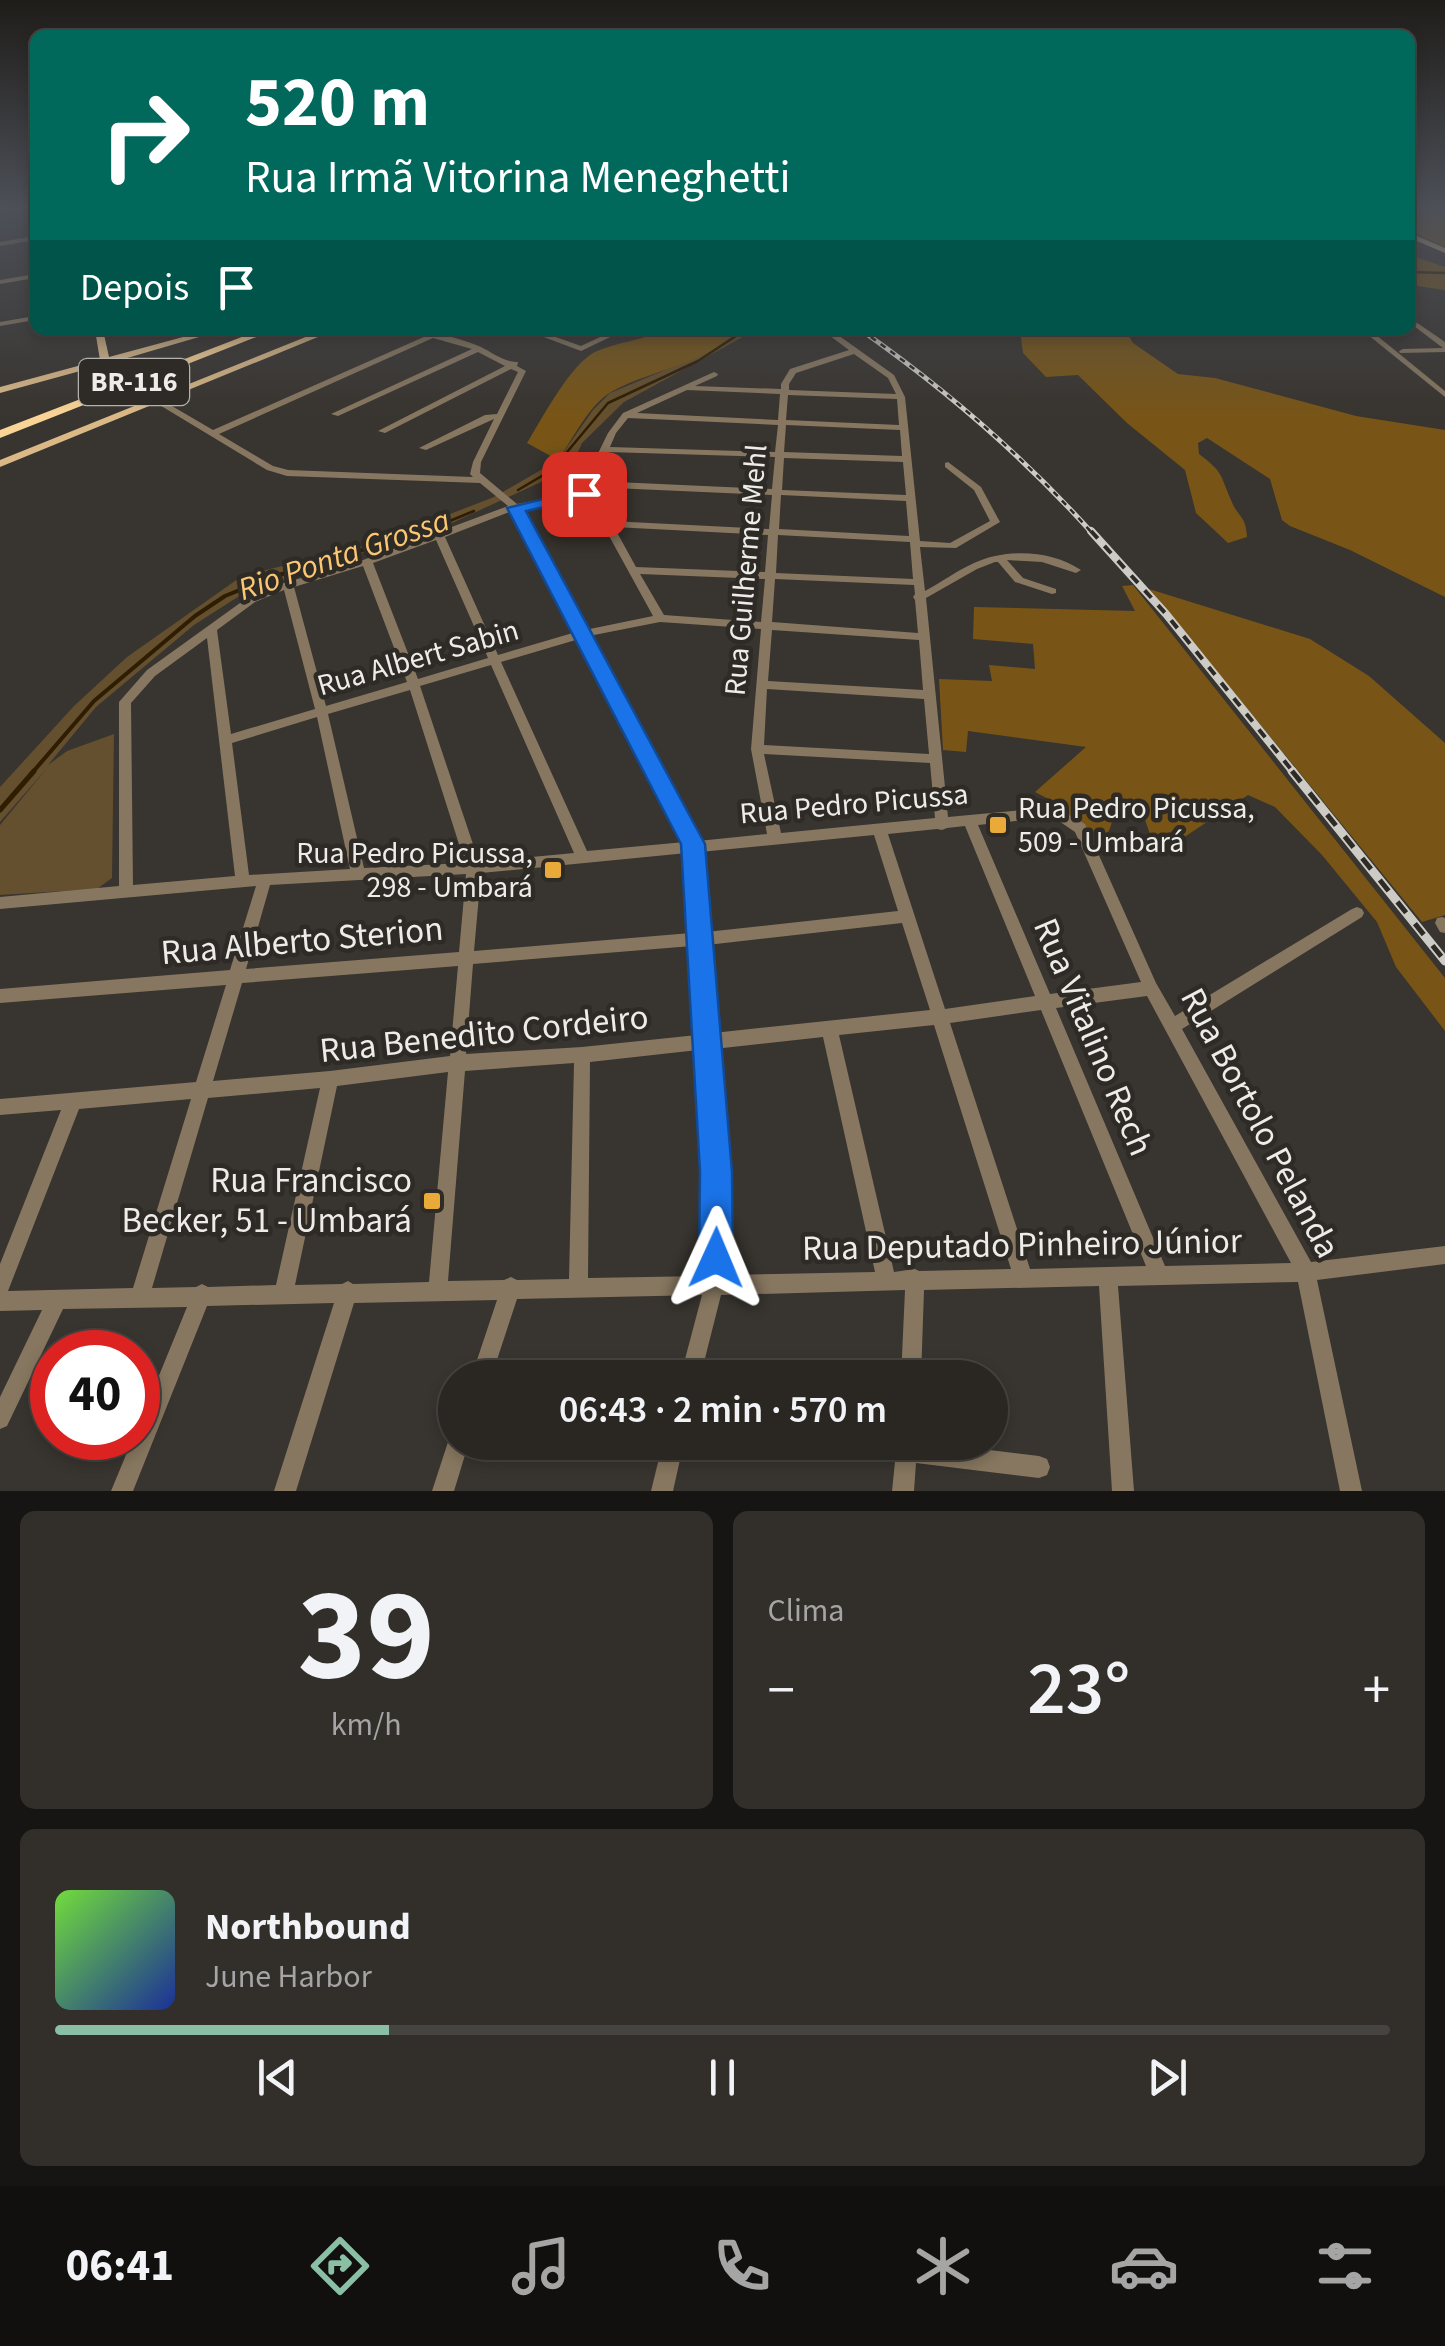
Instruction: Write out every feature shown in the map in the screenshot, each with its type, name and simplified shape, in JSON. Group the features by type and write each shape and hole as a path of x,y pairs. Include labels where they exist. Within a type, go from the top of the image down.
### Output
{"highway":[{"name":"BR-116","path":"0,422 231,335"},
{"name":"BR-116","path":"0,434 256,335"}],"main road":[{"path":"100,335 106,364"},
{"path":"0,390 201,335"},
{"path":"0,464 316,335"}],"street":[{"path":"0,282 30,277"},
{"path":"0,324 30,319"},
{"path":"1415,324 1445,348"},
{"path":"212,434 432,335"},
{"path":"446,335 515,364 522,371 474,469 479,480 515,508 693,844 718,1232 714,1284 695,1360"},
{"path":"542,335 581,349 610,335"},
{"path":"833,335 890,377 901,397 942,826"},
{"path":"1372,335 1445,396"},
{"path":"1383,335 1445,386"},
{"path":"1403,351 1445,348"},
{"path":"335,414 479,349"},
{"path":"784,392 789,373 854,350"},
{"path":"382,431 515,364"},
{"path":"586,489 626,414 714,374"},
{"path":"682,388 901,397"},
{"name":"Rua Guilherme Mehl","path":"775,839 757,750 784,392"},
{"path":"157,401 270,468 287,473 479,480"},
{"path":"626,414 903,428"},
{"path":"423,448 488,417 500,416"},
{"path":"604,449 906,459"},
{"path":"606,524 952,546 995,522 978,490 948,465"},
{"path":"586,489 660,618"},
{"path":"126,890 126,702 151,672 251,600 515,508 586,489 778,491 910,498"},
{"path":"440,537 582,856"},
{"path":"918,596 982,563 1000,558 1043,559 1076,570"},
{"path":"1000,558 1020,580 1052,591"},
{"path":"367,562 414,686 474,868 438,1289"},
{"path":"632,570 916,582"},
{"path":"288,584 322,712 358,874"},
{"name":"Rua Albert Sabin","path":"226,740 583,634 660,618 922,636"},
{"path":"211,628 243,881"},
{"path":"761,685 931,695"},
{"path":"757,750 937,759"},
{"name":"Rua Pedro Picussa","path":"0,903 243,881 474,868 693,844 942,826 1055,812"},
{"name":"Rua Bortolo Pelanda","path":"1055,812 1080,828 1151,988 1306,1272 1351,1491"},
{"name":"Rua Vitalino Rech","path":"970,822 1159,1275"},
{"path":"880,831 1023,1277"},
{"path":"140,1297 265,880"},
{"path":"1172,1026 1358,913"},
{"name":"Rua Alberto Sterion","path":"0,996 700,939 908,916"},
{"name":"Rua Benedito Cordeiro","path":"0,1107 708,1042 1047,1004 1151,988"},
{"path":"829,1028 886,1280"},
{"path":"578,1286 582,1055"},
{"path":"284,1292 330,1079"},
{"path":"0,1288 74,1102"},
{"name":"Rua Deputado Pinheiro Júnior","path":"0,1301 1306,1272 1445,1255"},
{"path":"1108,1276 1123,1491"},
{"path":"911,1360 915,1279"},
{"path":"487,1360 511,1287"},
{"path":"285,1491 348,1291"},
{"path":"122,1491 202,1294"},
{"path":"0,1419 57,1301"},
{"path":"443,1491 454,1460"},
{"path":"662,1491 670,1460"},
{"path":"903,1491 906,1460"},
{"path":"993,1460 1040,1467"}],"shaded area":[{"path":"1415,277 1445,277 1445,290 1415,286"},
{"path":"731,335 747,335 624,402 582,443 574,461 541,482 452,523 244,593 194,625 96,707 48,765 67,751 114,734 112,878 97,889 0,895 0,825 48,767 0,822 0,787 74,706 127,657 242,576 375,543 494,497 558,460 593,410 610,393 699,356"},
{"path":"732,335 709,352 611,392 588,414 558,460 527,443 558,392 587,357 648,336"},
{"path":"1021,335 1128,335 1133,343 1178,374 1215,378 1356,416 1445,430 1445,597 1350,550 1290,526 1282,520 1270,479 1207,438 1198,443 1199,454 1220,474 1246,530 1247,537 1228,543 1196,513 1185,470 1127,423 1078,375 1046,377 1023,353"},
{"path":"1133,585 1445,978 1445,1031 1396,967 1377,922 1322,855 1275,807 1248,795 1157,855 1139,802 1118,804 1109,831 1095,843 1056,803 1035,792 1086,747 968,731 966,752 943,750 939,679 992,681 989,665 1035,669 1033,644 973,639 974,607 1135,611 1122,586"},
{"path":"1149,589 1310,639 1369,676 1445,743 1445,915 1422,922"}],"waterway":[{"name":"Rio Ponta Grossa","path":"518,490 552,470 608,403 698,361 737,335"},
{"name":"Rio Ponta Grossa","path":"423,532 474,511"},
{"name":"Rio Ponta Grossa","path":"32,773 94,701 195,616 225,596 269,578 423,532"},
{"name":"Rio Ponta Grossa","path":"418,534 423,532"},
{"name":"Rio Ponta Grossa","path":"0,810 34,771"}],"railway":[{"path":"868,335 983,425 1093,534"},
{"path":"1091,531 1166,614 1294,773"},
{"path":"1292,771 1445,961"}],"place":[{"name":"Rua Pedro Picussa, 509 - Umbará","path":"998,825"},
{"name":"Rua Pedro Picussa, 298 - Umbará","path":"553,870"},
{"name":"Rua Francisco Becker, 51 - Umbará","path":"432,1201"}],"route":[{"path":"584,494 515,508 693,844 716,1172 716,1258"}]}
